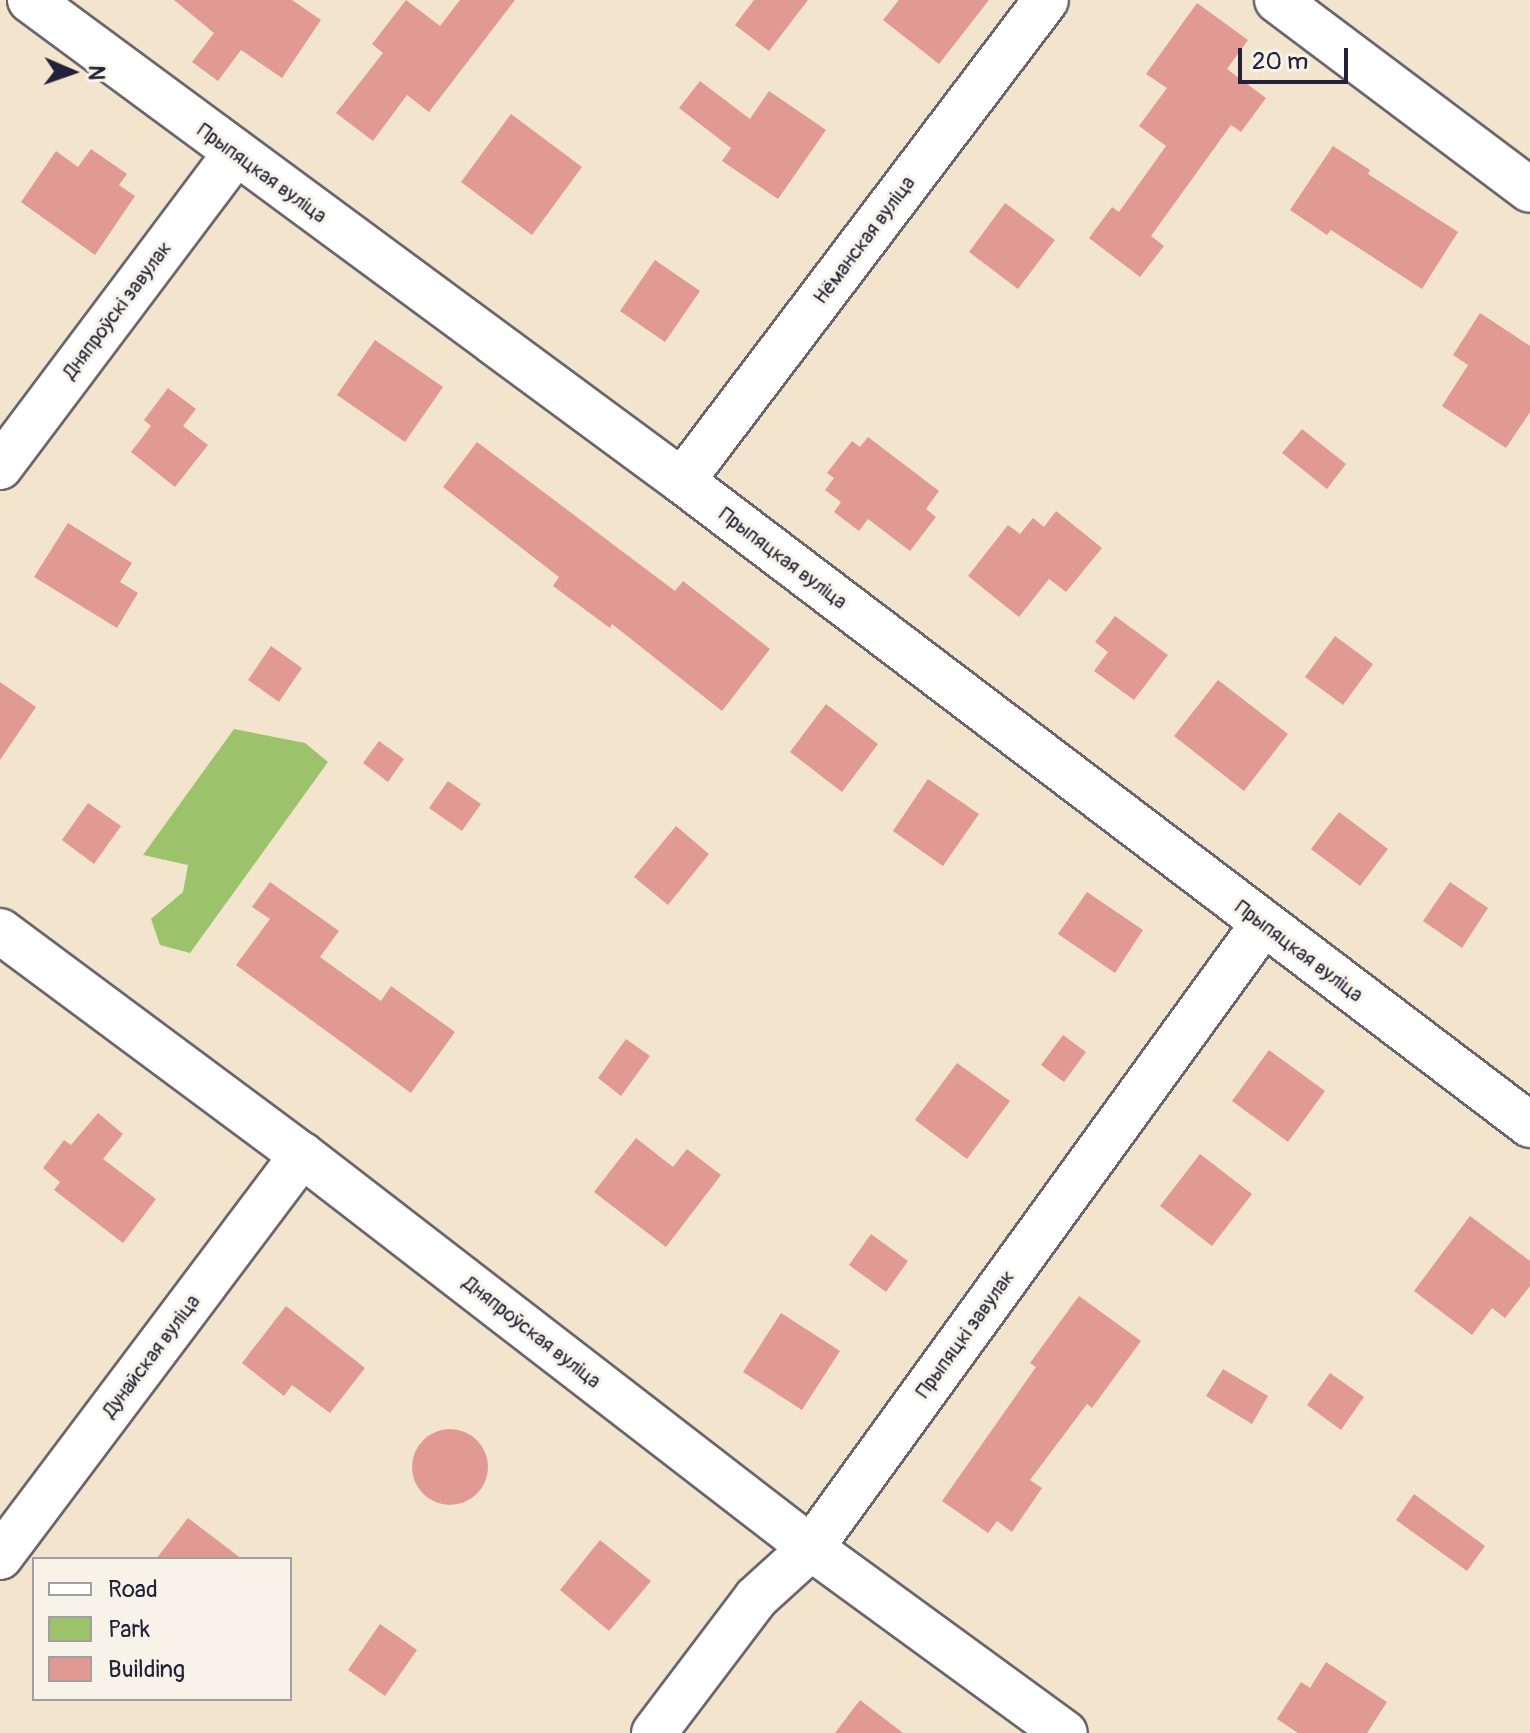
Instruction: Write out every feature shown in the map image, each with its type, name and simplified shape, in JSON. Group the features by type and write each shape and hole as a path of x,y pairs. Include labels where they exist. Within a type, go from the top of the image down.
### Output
{"street":[{"name":"Прыпяцкая вуліца","path":"30,0 682,481 1530,1125"},
{"name":"Нёманская вуліца","path":"682,481 1046,0"},
{"path":"1277,0 1530,190"},
{"name":"Дняпроўскі завулак","path":"0,467 235,154"},
{"name":"Прыпяцкі завулак","path":"654,1733 756,1598 811,1548 1263,924"},
{"name":"Дняпроўская вуліца","path":"0,931 302,1155 811,1548 1065,1733"},
{"name":"Дунайская вуліца","path":"0,1557 302,1155"}],"green space":[{"path":"234,729 305,743 328,762 190,953 160,945 151,919 183,892 188,865 143,855"}],"building":[{"path":"174,0 292,0 321,20 282,78 241,50 218,81 192,62 214,33"},
{"path":"406,0 440,26 460,0 515,0 429,112 407,95 373,141 336,113 383,53 372,44"},
{"path":"754,0 808,0 769,51 735,25"},
{"path":"899,0 989,0 939,64 883,20"},
{"path":"1197,3 1248,40 1227,69 1266,98 1241,132 1231,125 1151,236 1164,246 1140,277 1089,238 1112,207 1119,212 1166,146 1139,126 1167,88 1146,74"},
{"path":"700,81 750,119 769,91 826,130 778,199 722,161 731,148 679,108"},
{"path":"511,114 582,167 532,235 461,182"},
{"path":"1333,146 1370,170 1368,174 1458,232 1422,289 1331,230 1327,235 1290,210"},
{"path":"91,149 127,174 119,185 135,196 95,255 21,202 56,151 78,167"},
{"path":"1005,203 1055,240 1018,289 969,252"},
{"path":"655,260 700,291 665,342 620,311"},
{"path":"1480,313 1530,346 1530,412 1506,448 1442,406 1468,365 1453,355"},
{"path":"375,340 443,387 405,442 337,395"},
{"path":"168,388 196,409 183,426 208,445 175,487 131,452 151,426 144,420"},
{"path":"1302,429 1346,464 1327,489 1282,453"},
{"path":"868,437 939,491 926,509 936,517 910,551 868,519 859,531 834,512 841,502 825,490 834,478 827,473 852,441 860,447"},
{"path":"477,442 675,591 683,581 770,649 722,711 612,624 610,628 553,586 559,577 443,487"},
{"path":"1056,511 1102,548 1066,592 1049,579 1019,617 968,576 1008,525 1020,534 1033,518 1044,527"},
{"path":"68,523 132,563 120,582 138,593 117,628 34,577"},
{"path":"1115,616 1168,655 1134,700 1094,671 1108,652 1095,642"},
{"path":"1335,636 1373,664 1343,705 1305,677"},
{"path":"271,646 302,668 279,702 248,680"},
{"path":"1218,680 1288,734 1244,791 1174,736"},
{"path":"0,682 36,707 0,760"},
{"path":"826,704 878,744 842,792 790,752"},
{"path":"379,741 404,759 388,782 363,763"},
{"path":"928,779 979,814 943,866 893,831"},
{"path":"448,781 481,804 462,831 429,808"},
{"path":"88,803 121,826 94,864 62,840"},
{"path":"1339,812 1388,849 1360,886 1311,849"},
{"path":"676,826 709,854 668,905 634,877"},
{"path":"270,882 339,931 320,957 381,1001 391,986 455,1032 411,1093 236,965 270,919 252,907"},
{"path":"1450,882 1488,908 1462,948 1423,921"},
{"path":"1087,892 1143,930 1115,973 1058,934"},
{"path":"1063,1035 1086,1052 1064,1082 1041,1065"},
{"path":"626,1039 650,1056 621,1096 598,1078"},
{"path":"1269,1050 1325,1091 1288,1142 1232,1101"},
{"path":"957,1063 1010,1101 967,1159 915,1120"},
{"path":"98,1113 123,1134 103,1159 156,1199 123,1243 54,1190 60,1182 43,1168 64,1140 71,1145"},
{"path":"636,1138 673,1167 687,1149 721,1175 666,1247 594,1192"},
{"path":"1200,1154 1252,1194 1212,1246 1160,1206"},
{"path":"1470,1216 1530,1261 1530,1286 1505,1318 1492,1308 1472,1335 1414,1291"},
{"path":"871,1234 908,1261 886,1292 849,1265"},
{"path":"1079,1296 1141,1341 1092,1408 1087,1404 1030,1480 1042,1488 1012,1532 997,1521 988,1533 942,1501 1036,1367 1030,1363"},
{"path":"286,1306 365,1368 330,1413 292,1385 284,1396 242,1363"},
{"path":"781,1313 840,1351 802,1410 743,1372"},
{"path":"1223,1369 1268,1396 1252,1424 1206,1396"},
{"path":"1330,1373 1364,1397 1341,1430 1307,1405"},
{"path":"450,1429 464,1432 477,1440 485,1453 488,1467 485,1481 477,1494 464,1502 450,1505 436,1502 423,1494 415,1481 412,1467 415,1453 423,1440 436,1432"},
{"path":"1414,1494 1485,1546 1467,1571 1396,1520"},
{"path":"188,1518 239,1557 158,1557"},
{"path":"600,1540 651,1581 609,1631 560,1590"},
{"path":"380,1624 417,1650 385,1696 348,1670"},
{"path":"1326,1662 1387,1702 1367,1733 1298,1733 1277,1719 1301,1682 1310,1688"},
{"path":"860,1700 903,1733 835,1733"}]}
